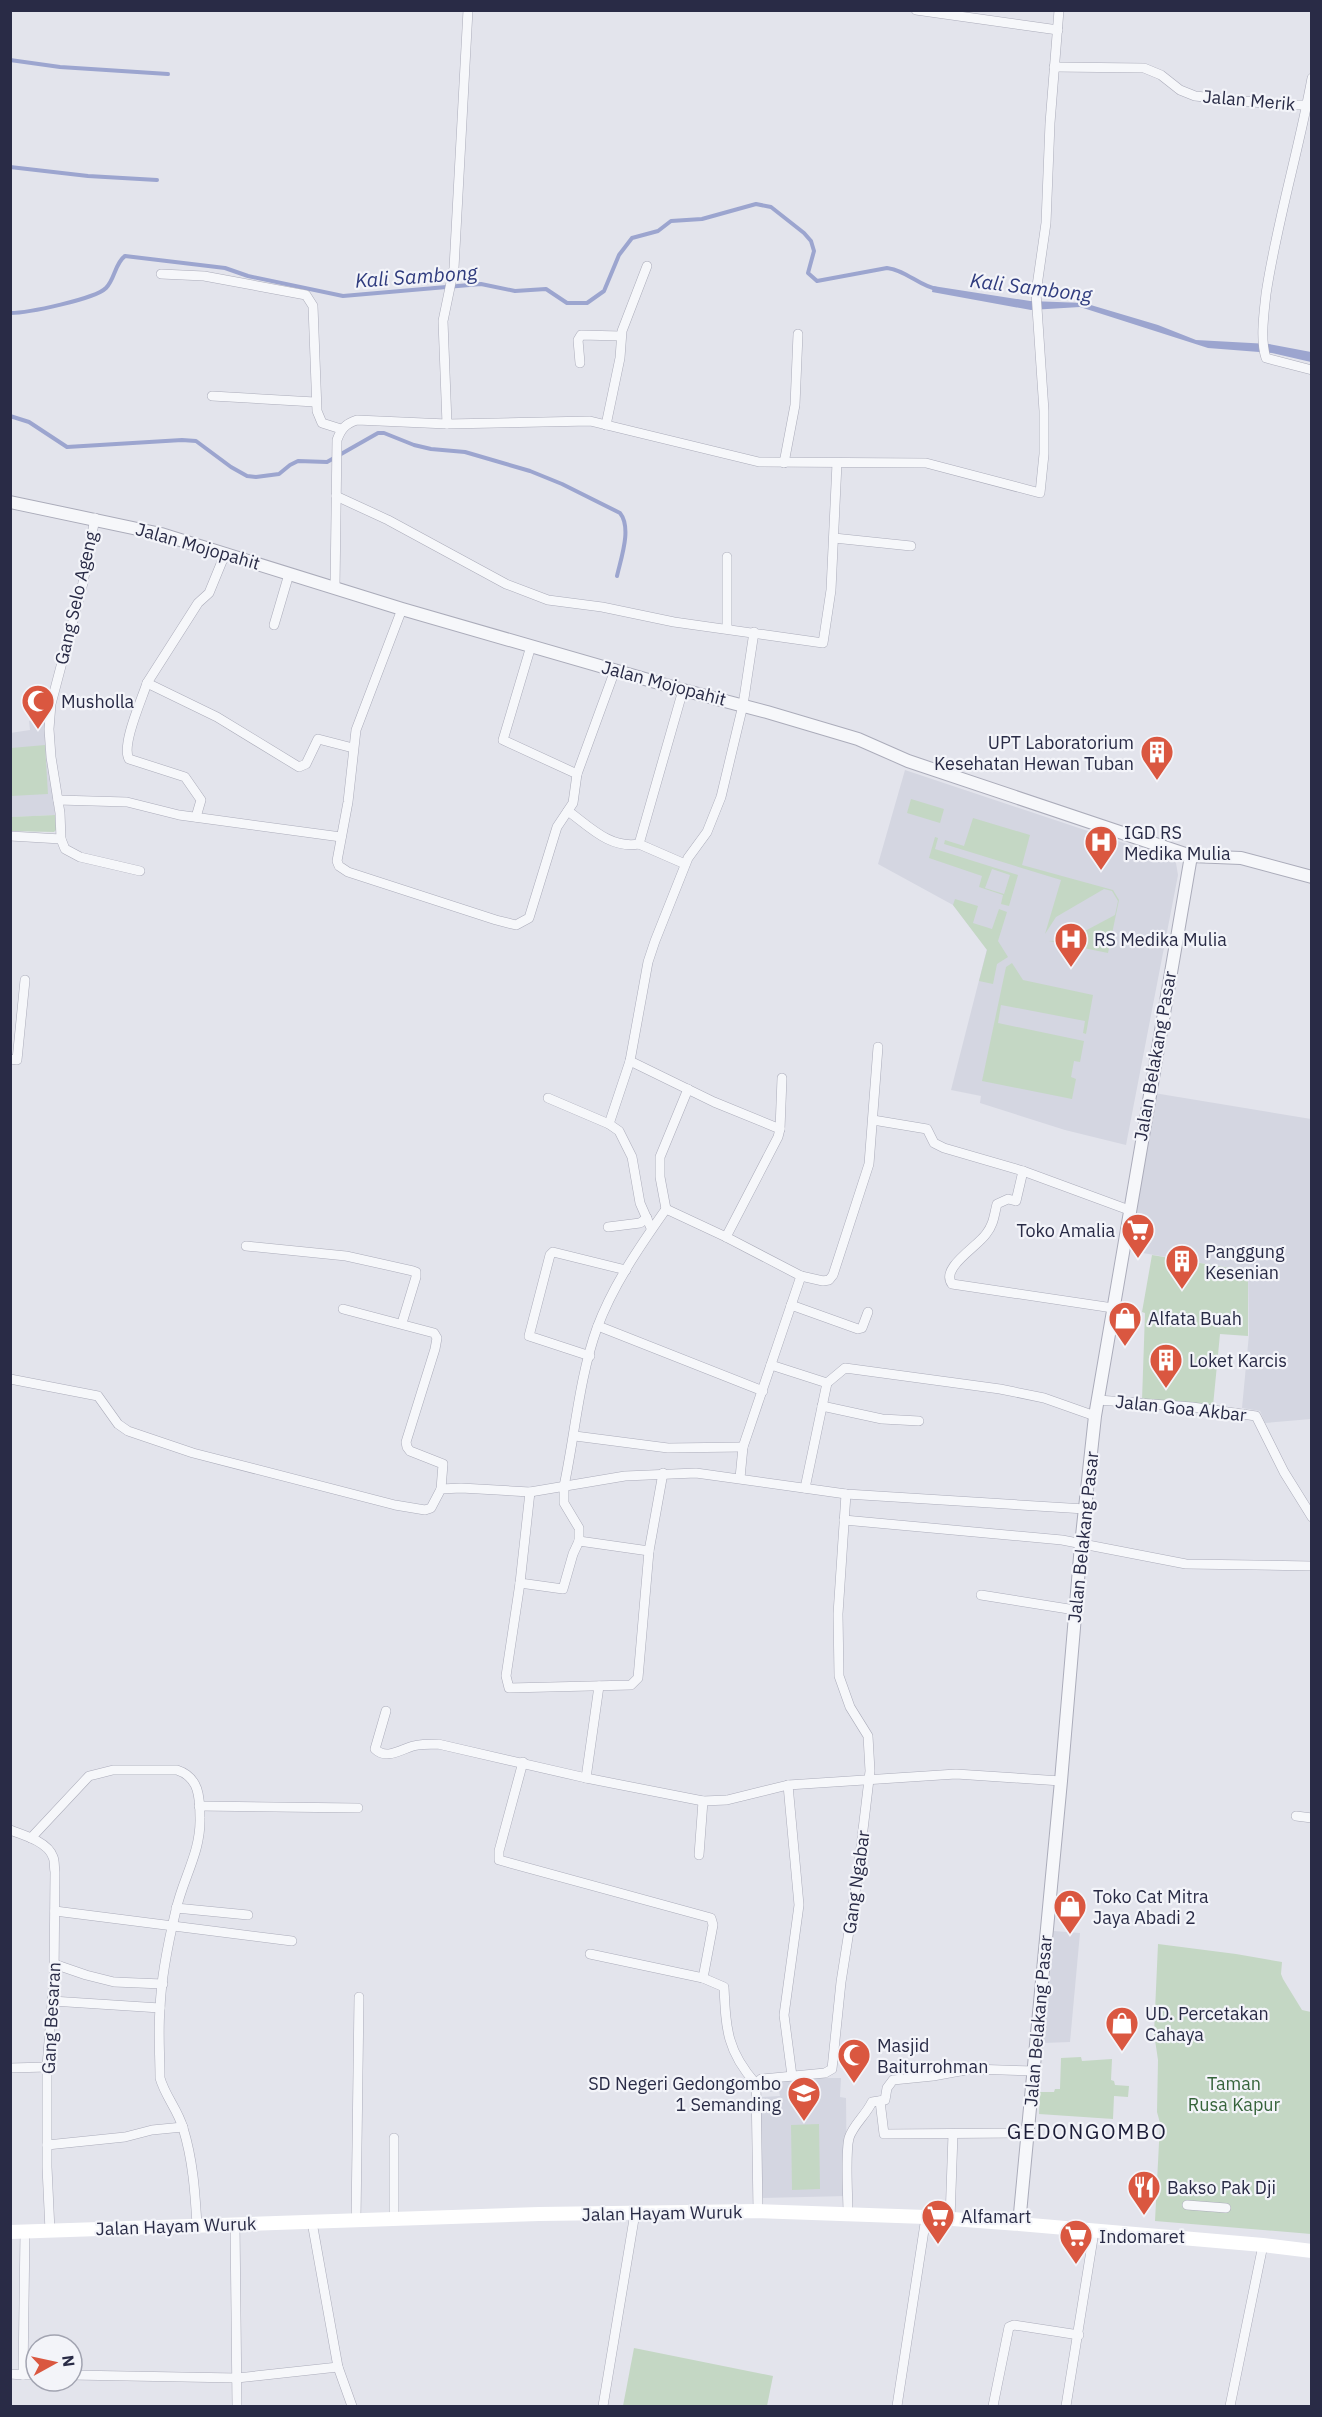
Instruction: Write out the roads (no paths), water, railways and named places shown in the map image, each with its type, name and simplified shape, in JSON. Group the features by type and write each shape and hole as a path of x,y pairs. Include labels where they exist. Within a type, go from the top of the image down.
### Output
{"main road":[{"name":"Jalan Hayam Wuruk","path":"10,2232 234,2223 758,2211 926,2217 1263,2244 1311,2251"}],"street":[{"path":"447,424 443,321 453,277 468,10"},
{"path":"916,10 1058,30"},
{"path":"335,588 337,440 341,429 357,420 447,424 577,420 742,458 784,463 926,463 1040,493 1044,422 1036,293 1046,223 1059,10"},
{"name":"Jalan Merik","path":"1054,67 1144,68 1161,75 1180,90 1195,96 1309,105"},
{"name":"Jalan Merik","path":"1311,78 1309,105 1270,270 1264,315 1264,355 1267,359 1291,363 1311,370"},
{"path":"606,425 620,358 621,336 625,319 648,266"},
{"path":"161,274 204,276 306,295 313,306 315,402 322,423 341,429"},
{"path":"784,463 795,405 798,334"},
{"path":"580,363 578,340 581,335 621,336"},
{"path":"212,396 315,402"},
{"path":"336,496 363,507 527,593 560,603 602,607 674,622 819,642 824,640 834,538 837,463"},
{"name":"Jalan Mojopahit","path":"10,502 161,534 402,609 858,739 908,761 1191,856 1241,858 1311,876"},
{"name":"Gang Selo Ageng","path":"61,839 49,719 83,583 94,518"},
{"path":"834,538 912,546"},
{"path":"196,817 201,800 185,777 129,759 126,754 127,743 147,683 198,603 208,593 225,554"},
{"path":"727,557 727,628"},
{"path":"274,625 289,574"},
{"path":"402,609 356,730 348,802 337,861 339,866 348,872 516,925 529,918 557,826 573,804 577,774 615,670"},
{"path":"609,1124 630,1060 648,962 685,864 706,832 721,797 743,705 754,632"},
{"path":"531,646 503,740 577,774"},
{"path":"147,683 217,717 299,767 306,764 318,739 353,748"},
{"path":"639,844 683,690"},
{"path":"58,800 127,802 179,815 341,837"},
{"path":"568,811 615,844 627,846 639,844 685,864"},
{"path":"10,836 61,839 65,849 75,855 140,871"},
{"name":"Jalan Belakang Pasar","path":"1019,2224 1081,1545 1095,1416 1191,856"},
{"path":"10,1059 17,1060 25,980"},
{"path":"10,1014 21,1015"},
{"path":"666,1209 801,1276 823,1281 829,1280 833,1275 866,1174 873,1120 878,1047"},
{"path":"630,1060 714,1102 780,1129"},
{"path":"726,1237 778,1137 782,1078"},
{"path":"520,1583 563,1589 579,1541 579,1528 564,1503 564,1486 590,1356 598,1326 626,1270 651,1228 666,1209 660,1177 660,1157 688,1089"},
{"path":"548,1098 609,1124 619,1131 632,1157 640,1203 651,1228"},
{"path":"873,1120 927,1129 934,1143 944,1148 1023,1171 1129,1210"},
{"path":"1023,1171 1016,1201 1008,1199 997,1204 994,1223 985,1237 951,1269 948,1276 949,1281 952,1284 1113,1308"},
{"path":"608,1227 640,1223 647,1218"},
{"path":"246,1246 346,1256 416,1272 402,1323"},
{"path":"590,1356 529,1336 550,1255 553,1252 626,1270"},
{"path":"740,1478 743,1447 801,1276"},
{"path":"791,1305 858,1329 862,1328 868,1312"},
{"path":"10,1379 98,1396 118,1424 128,1431 193,1453 395,1505 428,1510 441,1490 443,1464 410,1451 406,1442 437,1338 429,1330 343,1309"},
{"path":"598,1326 763,1391"},
{"path":"771,1365 827,1383"},
{"path":"805,1488 827,1383 841,1369 1000,1389 1044,1398 1095,1416"},
{"name":"Jalan Goa Akbar","path":"1098,1400 1192,1407 1256,1416 1284,1472 1311,1517"},
{"path":"822,1406 882,1419 919,1421"},
{"path":"575,1436 668,1448 743,1447"},
{"path":"441,1490 461,1488 530,1492 610,1478 663,1473 696,1473 846,1494 1085,1509"},
{"path":"530,1492 520,1583 506,1676 508,1687 511,1689 631,1685 638,1678 649,1551 663,1473"},
{"name":"Gang Ngabar","path":"756,2084 761,2079 825,2073 832,2069 841,1982 858,1880 870,1751 868,1736 850,1707 839,1676 838,1614 846,1494"},
{"path":"844,1520 1053,1539 1186,1564 1311,1566"},
{"path":"579,1541 649,1551"},
{"path":"981,1595 1075,1610"},
{"path":"586,1778 599,1686"},
{"path":"386,1711 375,1749 378,1752 393,1754 414,1746 432,1744 703,1802 727,1800 788,1785 869,1779 956,1774 1061,1781"},
{"path":"523,1762 499,1851 499,1860 711,1918 713,1925 703,1978"},
{"path":"31,1838 89,1776 113,1770 177,1770 185,1773 196,1785 200,1806 199,1842 176,1908 172,1928 160,2008 160,2078 163,2089 183,2127 193,2170 197,2225"},
{"path":"788,1785 799,1905 784,2015 792,2076"},
{"path":"699,1855 703,1802"},
{"path":"200,1806 358,1808"},
{"path":"1296,1816 1311,1818"},
{"name":"Gang Besaran","path":"10,1830 31,1838 49,1850 53,1857 54,1964 47,2067 50,2231"},
{"path":"176,1908 248,1915"},
{"path":"55,1911 172,1928 291,1941"},
{"path":"590,1954 703,1978 724,1987 728,2037 741,2066 756,2084 758,2211"},
{"path":"54,1964 86,1976 114,1982 163,1984"},
{"path":"356,2220 359,1996"},
{"path":"52,2001 160,2008"},
{"path":"10,2068 47,2067"},
{"path":"848,2214 849,2139 868,2112 872,2102 885,2100 887,2088 894,2079 933,2076 971,2069 1034,2071"},
{"path":"880,2101 884,2134 1028,2133"},
{"path":"47,2145 125,2137 152,2130 183,2127"},
{"path":"950,2219 953,2134"},
{"path":"394,2138 394,2219"},
{"path":"1187,2205 1226,2208"},
{"path":"603,2406 635,2213"},
{"path":"897,2406 926,2217"},
{"path":"312,2222 338,2367 352,2406"},
{"path":"234,2223 237,2406"},
{"path":"10,2374 22,2374 25,2232"},
{"path":"1066,2406 1094,2232"},
{"path":"1230,2406 1263,2244"},
{"path":"993,2406 1009,2327 1014,2325 1079,2335"},
{"path":"84,2375 237,2378 338,2367"}],"water":[{"path":"933,286 1030,301 1084,303 1158,325 1196,340 1269,344 1311,352 1311,362 1272,353 1208,348 1080,307 1031,310 932,292"}],"waterway":[{"path":"10,60 60,67 168,74"},
{"path":"10,167 88,176 157,180"},
{"name":"Kali Sambong","path":"10,313 61,305 89,297 106,288 125,256 225,268 248,276 343,296 481,284 515,291 546,289 567,303 587,303 604,291 619,255 632,238 658,231 671,221 702,219 756,204 771,207 811,241 814,251 808,273 817,281 887,268 937,289"},
{"path":"10,416 29,422 67,447 196,441 231,467 247,476 256,477 279,474 298,461 327,462 378,433 431,449 465,452 530,471 620,513 625,535 617,576"}],"place":[{"name":"Musholla","path":"38,730"},
{"name":"UPT Laboratorium Kesehatan Hewan Tuban","path":"1157,781"},
{"name":"IGD RS Medika Mulia","path":"1101,871"},
{"name":"RS Medika Mulia","path":"1071,968"},
{"name":"Toko Amalia","path":"1138,1259"},
{"name":"Panggung Kesenian","path":"1182,1290"},
{"name":"Alfata Buah","path":"1125,1347"},
{"name":"Loket Karcis","path":"1166,1389"},
{"name":"Toko Cat Mitra Jaya Abadi 2","path":"1070,1935"},
{"name":"UD. Percetakan Cahaya","path":"1122,2052"},
{"name":"Masjid Baiturrohman","path":"854,2084"},
{"name":"SD Negeri Gedongombo 1 Semanding","path":"804,2122"},
{"name":"Bakso Pak Dji","path":"1144,2216"},
{"name":"Alfamart","path":"938,2245"},
{"name":"Indomaret","path":"1076,2265"}],"district":[{"name":"GEDONGOMBO","path":"1087,2131"}],"park label":[{"name":"Taman Rusa Kapur","path":"1234,2093"}]}
